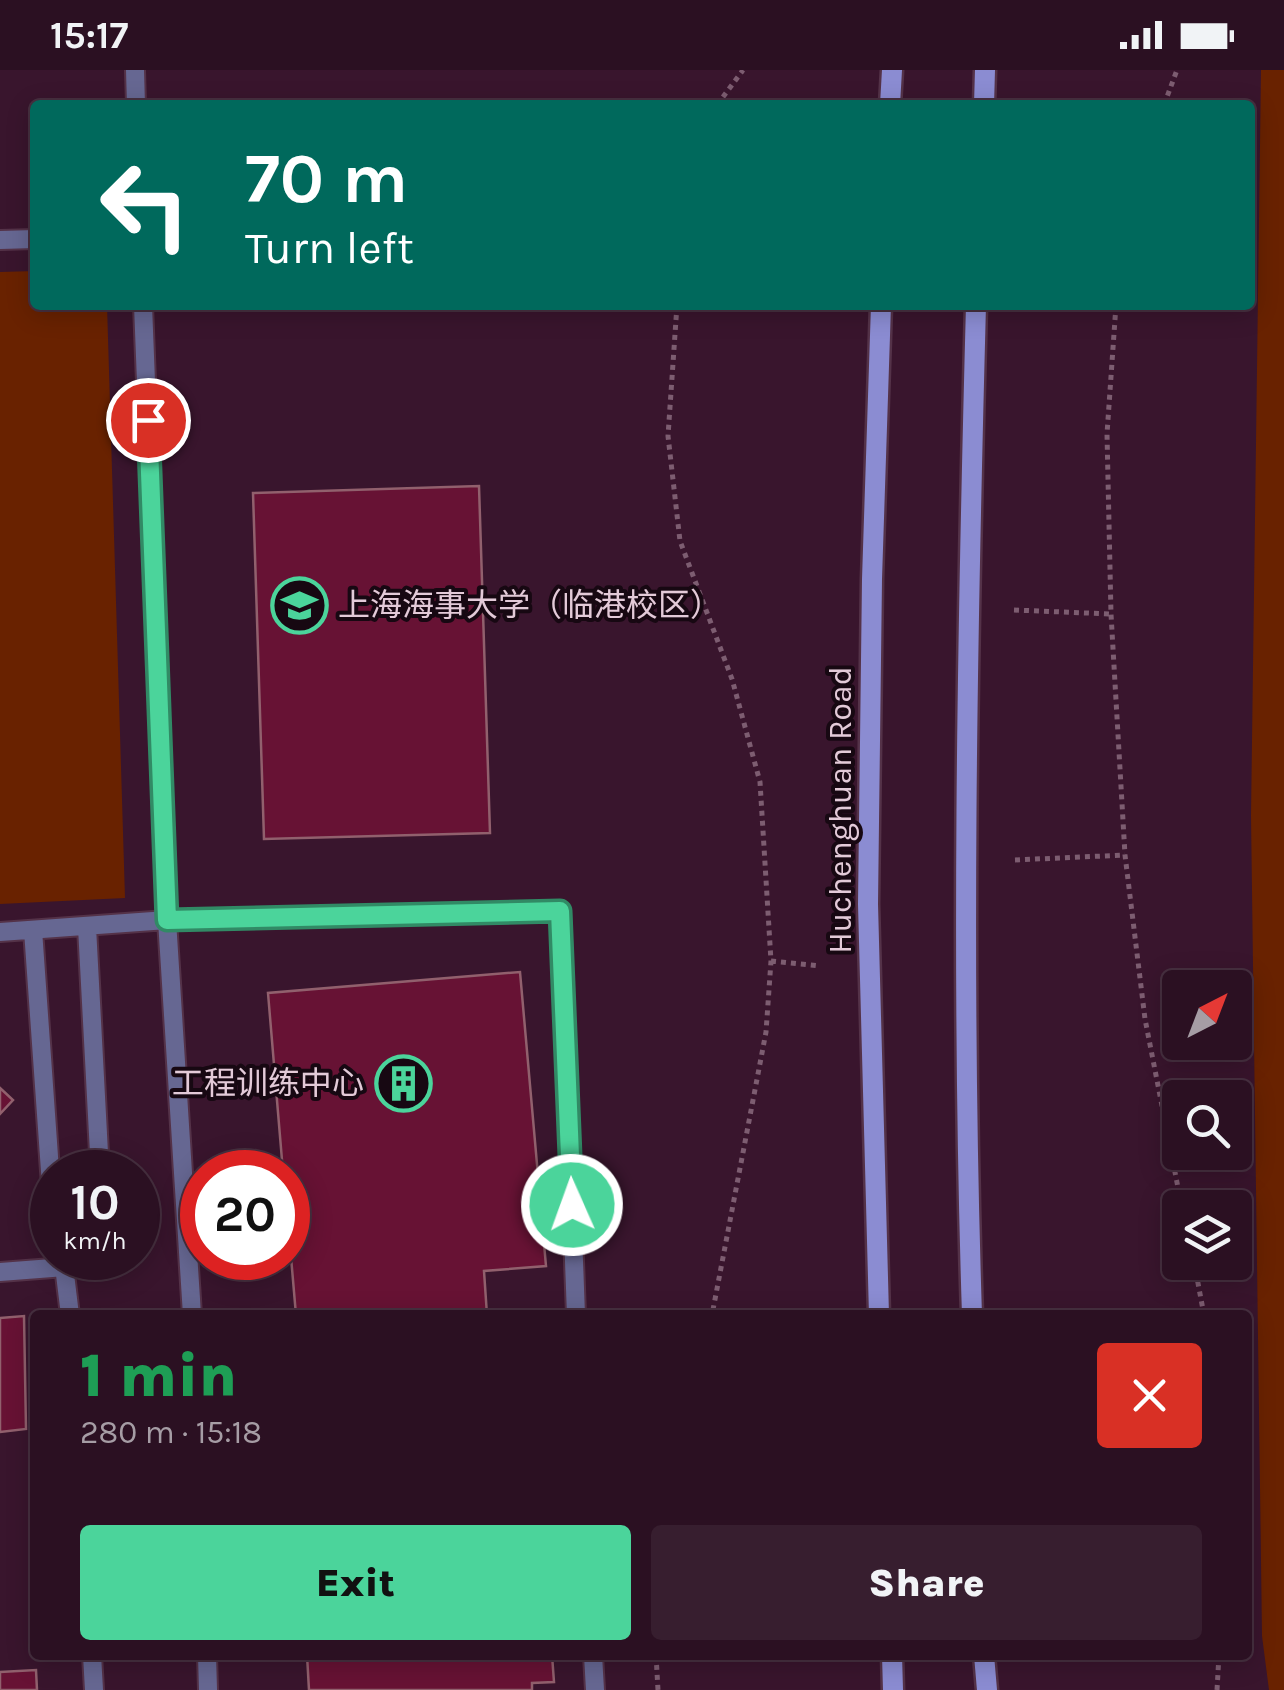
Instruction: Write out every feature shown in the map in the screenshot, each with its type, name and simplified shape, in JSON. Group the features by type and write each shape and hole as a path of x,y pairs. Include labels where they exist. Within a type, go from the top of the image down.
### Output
{"main road":[{"path":"890,100 892,70"},
{"path":"984,100 985,70"},
{"name":"Huchenghuan Road","path":"879,1310 868,904 872,579 881,310"},
{"path":"972,1310 967,1160 966,662 976,310"},
{"path":"892,1660 893,1690"},
{"path":"984,1660 987,1690"}],"lane":[{"path":"135,70 136,100"},
{"path":"0,240 30,238"},
{"path":"143,310 167,920 192,1310"},
{"path":"0,932 167,920 560,911 576,1310"},
{"path":"87,927 99,1150"},
{"path":"33,930 49,1150"},
{"path":"0,1272 30,1267"},
{"path":"66,1280 69,1310"},
{"path":"92,1660 94,1690"},
{"path":"206,1660 208,1690"},
{"path":"593,1660 595,1690"}],"path":[{"path":"722,100 743,70"},
{"path":"1166,100 1177,70"},
{"path":"677,310 668,436 680,541 732,679 760,782 771,961 766,1032 713,1310"},
{"path":"1116,310 1106,434 1111,614 1125,855 1144,1020 1178,1190"},
{"path":"1014,610 1111,614"},
{"path":"1015,860 1125,855"},
{"path":"771,961 820,966"},
{"path":"1197,1280 1203,1310"},
{"path":"656,1660 658,1690"},
{"path":"1217,1690 1219,1660"}],"shaded area":[{"path":"1261,70 1284,70 1284,1690 1269,1690 1262,1636 1251,816"},
{"path":"30,271 30,310 107,310 125,898 0,904 0,272"}],"building":[{"path":"479,486 490,833 264,839 253,493"},
{"name":"工程训练中心","path":"520,972 546,1266 484,1271 487,1310 296,1310 293,1280 310,1280 310,1150 281,1150 268,993"},
{"path":"0,1088 13,1100 0,1114"},
{"path":"24,1316 26,1429 0,1432 0,1318"},
{"path":"307,1660 552,1660 554,1682 532,1683 532,1690 309,1690"},
{"path":"36,1670 37,1690 0,1690 0,1672"}],"place":[{"name":"上海海事大学（临港校区）","path":"299,605"},
{"name":"工程训练中心","path":"403,1083"}],"route":[{"path":"148,420 167,920 560,911 572,1205"}]}
